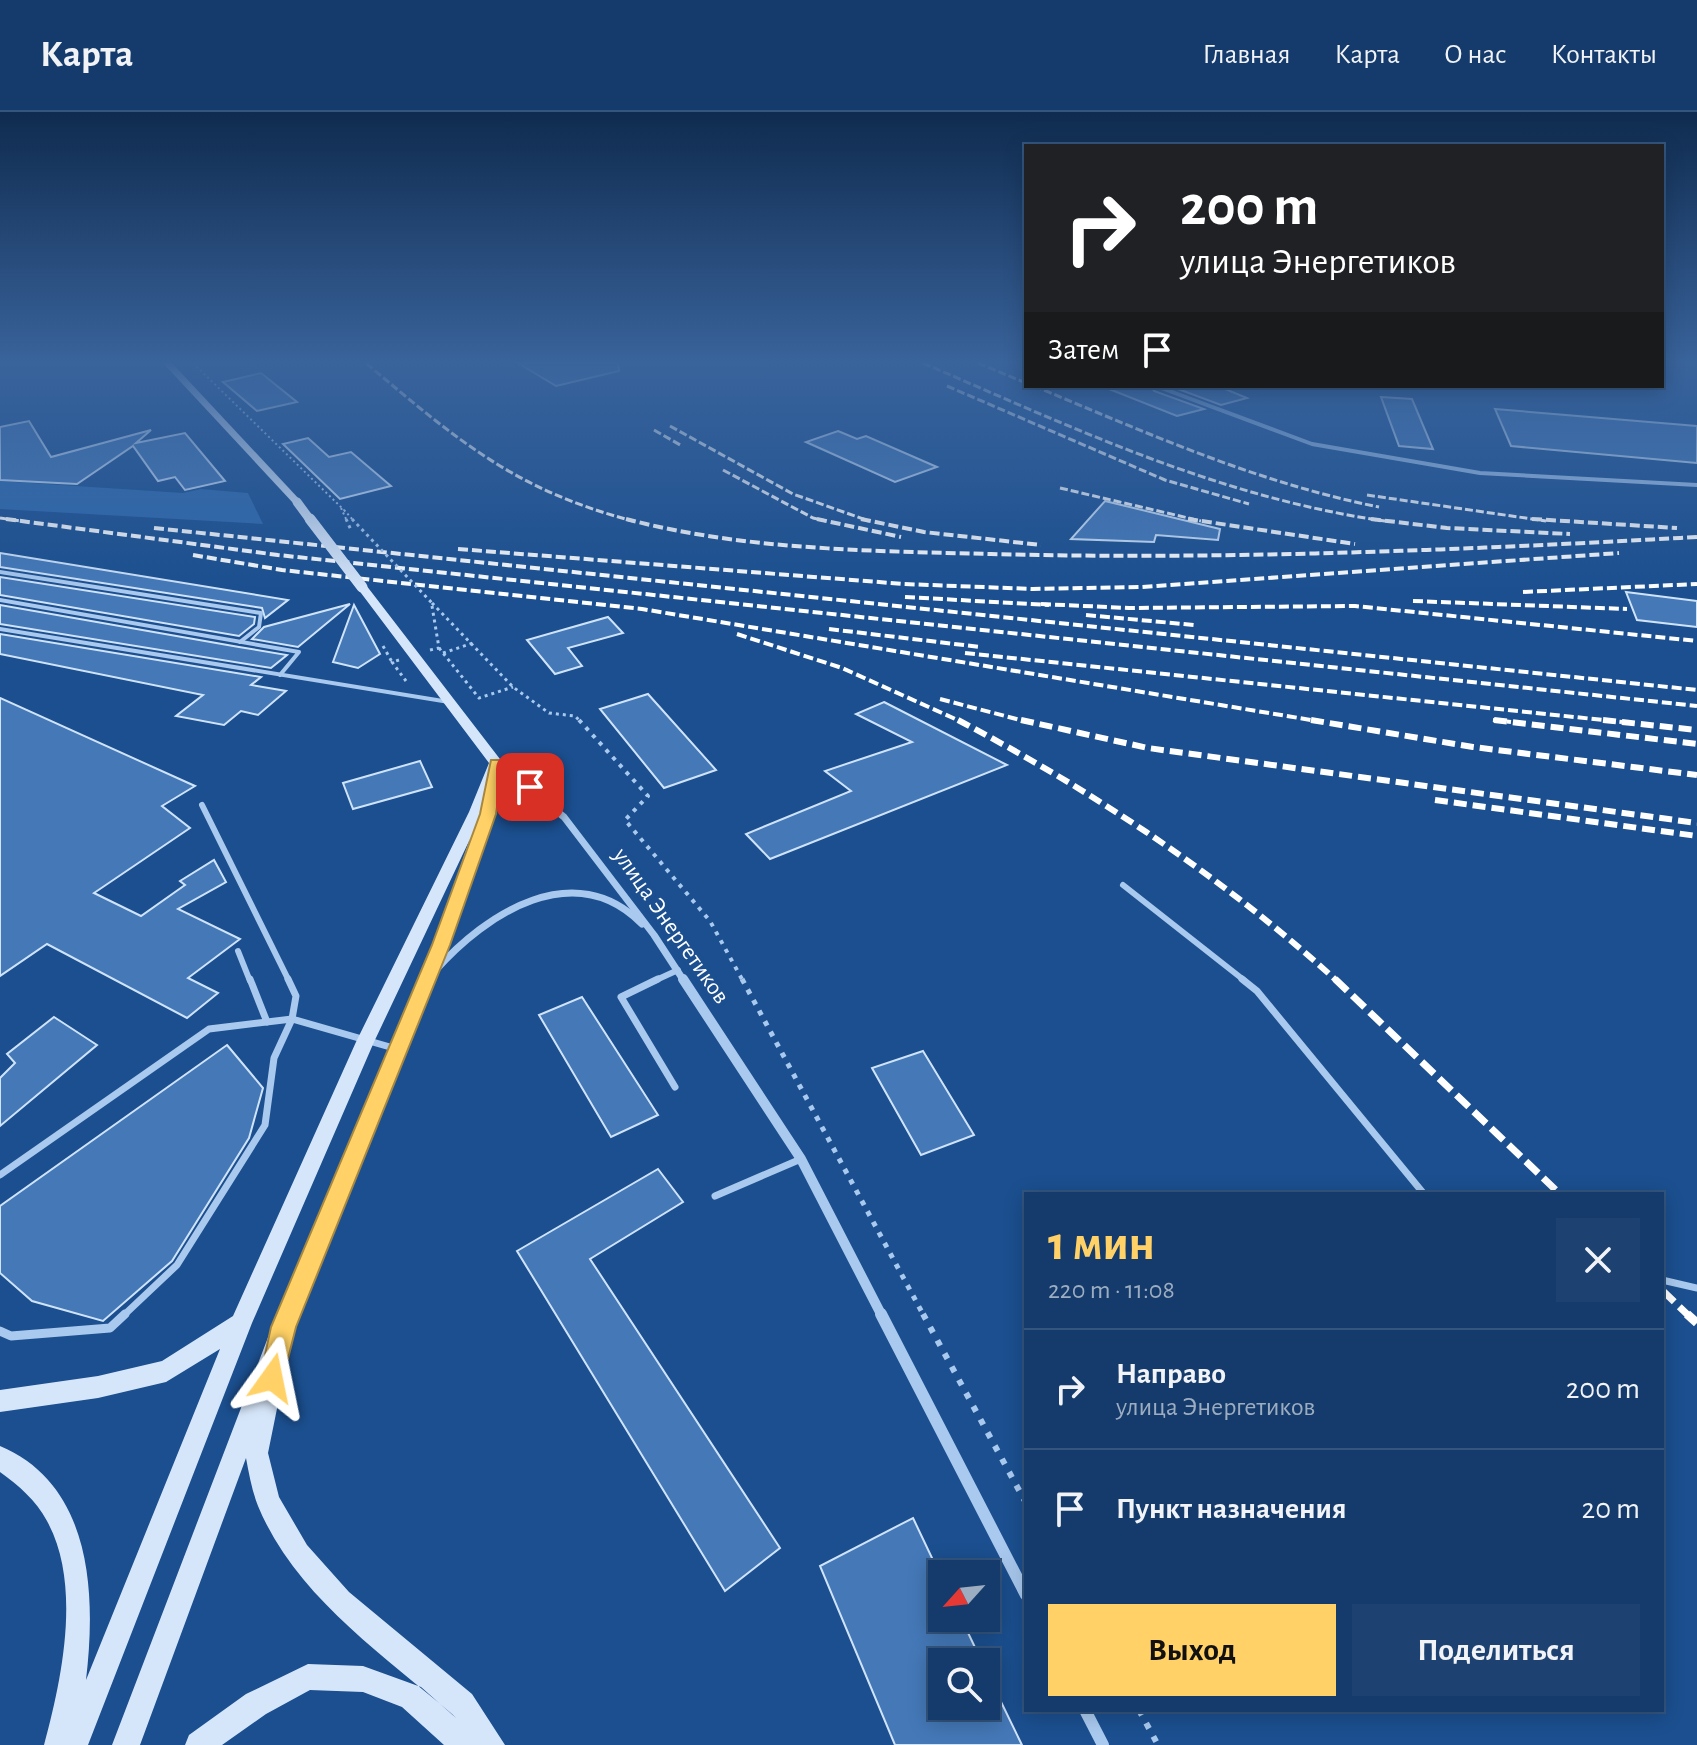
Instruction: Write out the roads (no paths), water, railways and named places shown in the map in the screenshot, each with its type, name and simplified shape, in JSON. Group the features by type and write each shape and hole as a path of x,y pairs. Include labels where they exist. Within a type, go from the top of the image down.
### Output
{"main road":[{"name":"улица Энергетиков","path":"238,439 297,502 496,763"},
{"path":"126,1745 283,1327 441,945 488,814 496,763"},
{"path":"74,1745 241,1323 365,1042 476,812 496,763"},
{"path":"0,1401 98,1387 166,1371 241,1323"},
{"path":"283,1327 256,1453 268,1501 298,1554 329,1589 462,1704 491,1745"},
{"path":"0,1458 36,1485 60,1523 73,1559 81,1609 69,1705 58,1745"},
{"path":"199,1745 256,1704 308,1677 363,1679 411,1697 465,1745"}],"street":[{"path":"1299,439 1480,473 1697,485"},
{"name":"улица Энергетиков","path":"496,763 564,817 654,935 801,1159 1024,1591"},
{"path":"423,985 457,944 487,922 512,906 548,895 589,894 618,902 654,935"},
{"path":"1086,1712 1103,1745"}],"lane":[{"path":"0,572 261,613 259,627 240,642"},
{"path":"0,600 299,652 280,675"},
{"path":"0,629 453,703"},
{"path":"0,1331 11,1336 110,1328 177,1265 265,1125 274,1058 292,1019 296,996 202,805"},
{"path":"1123,885 1257,991 1422,1192"},
{"path":"238,951 267,1022"},
{"path":"675,1087 621,997 678,970"},
{"path":"0,1175 209,1029 292,1019 397,1049"},
{"path":"715,1196 801,1159"},
{"path":"1664,1280 1697,1288"}],"railway":[{"path":"459,439 521,478 554,494 628,519"},
{"path":"670,439 682,446"},
{"path":"694,439 793,494 867,520"},
{"path":"1070,439 1165,480 1249,504"},
{"path":"1102,439 1206,478 1265,496 1379,520"},
{"path":"1162,439 1290,485 1379,507"},
{"path":"723,470 822,520"},
{"path":"1060,488 1200,521"},
{"path":"1367,495 1532,519"},
{"path":"0,518 20,521"},
{"path":"6,519 20,521"},
{"path":"628,519 716,537 807,547 1079,556 1344,553 1697,537"},
{"path":"628,519 633,521"},
{"path":"817,519 822,520"},
{"path":"861,519 867,520"},
{"path":"1188,519 1200,521"},
{"path":"1371,519 1379,520"},
{"path":"1532,519 1677,528"},
{"path":"1532,519 1546,521"},
{"path":"822,520 901,537"},
{"path":"822,520 826,521"},
{"path":"867,520 924,532 1041,545"},
{"path":"1379,520 1447,528 1570,534"},
{"path":"1379,520 1385,521"},
{"path":"20,521 278,555 1697,706"},
{"path":"1200,521 1355,544"},
{"path":"154,528 1697,690"},
{"path":"458,549 904,584 1033,589 1142,587 1619,553"},
{"path":"193,555 282,570 642,609 1323,722"},
{"path":"1523,592 1697,584"},
{"path":"905,597 1049,605"},
{"path":"1413,601 1627,609"},
{"path":"1041,604 1129,608 1355,606 1697,641"},
{"path":"1086,615 1194,625"},
{"path":"829,629 980,647"},
{"path":"737,634 842,668 960,721"},
{"path":"965,653 1606,720"},
{"path":"940,699 1028,722"},
{"path":"1021,720 1148,748 1697,823"},
{"path":"1311,720 1323,722"},
{"path":"1493,720 1510,722"},
{"path":"1494,720 1510,722"},
{"path":"1606,720 1622,722"},
{"path":"1606,720 1697,730"},
{"path":"960,721 1058,776 1156,838 1249,907 1337,981"},
{"path":"1323,722 1473,747 1697,775"},
{"path":"1510,722 1697,744"},
{"path":"1435,800 1697,836"},
{"path":"1335,979 1558,1192"},
{"path":"1664,1292 1689,1316"},
{"path":"1687,1314 1697,1323"}]}
